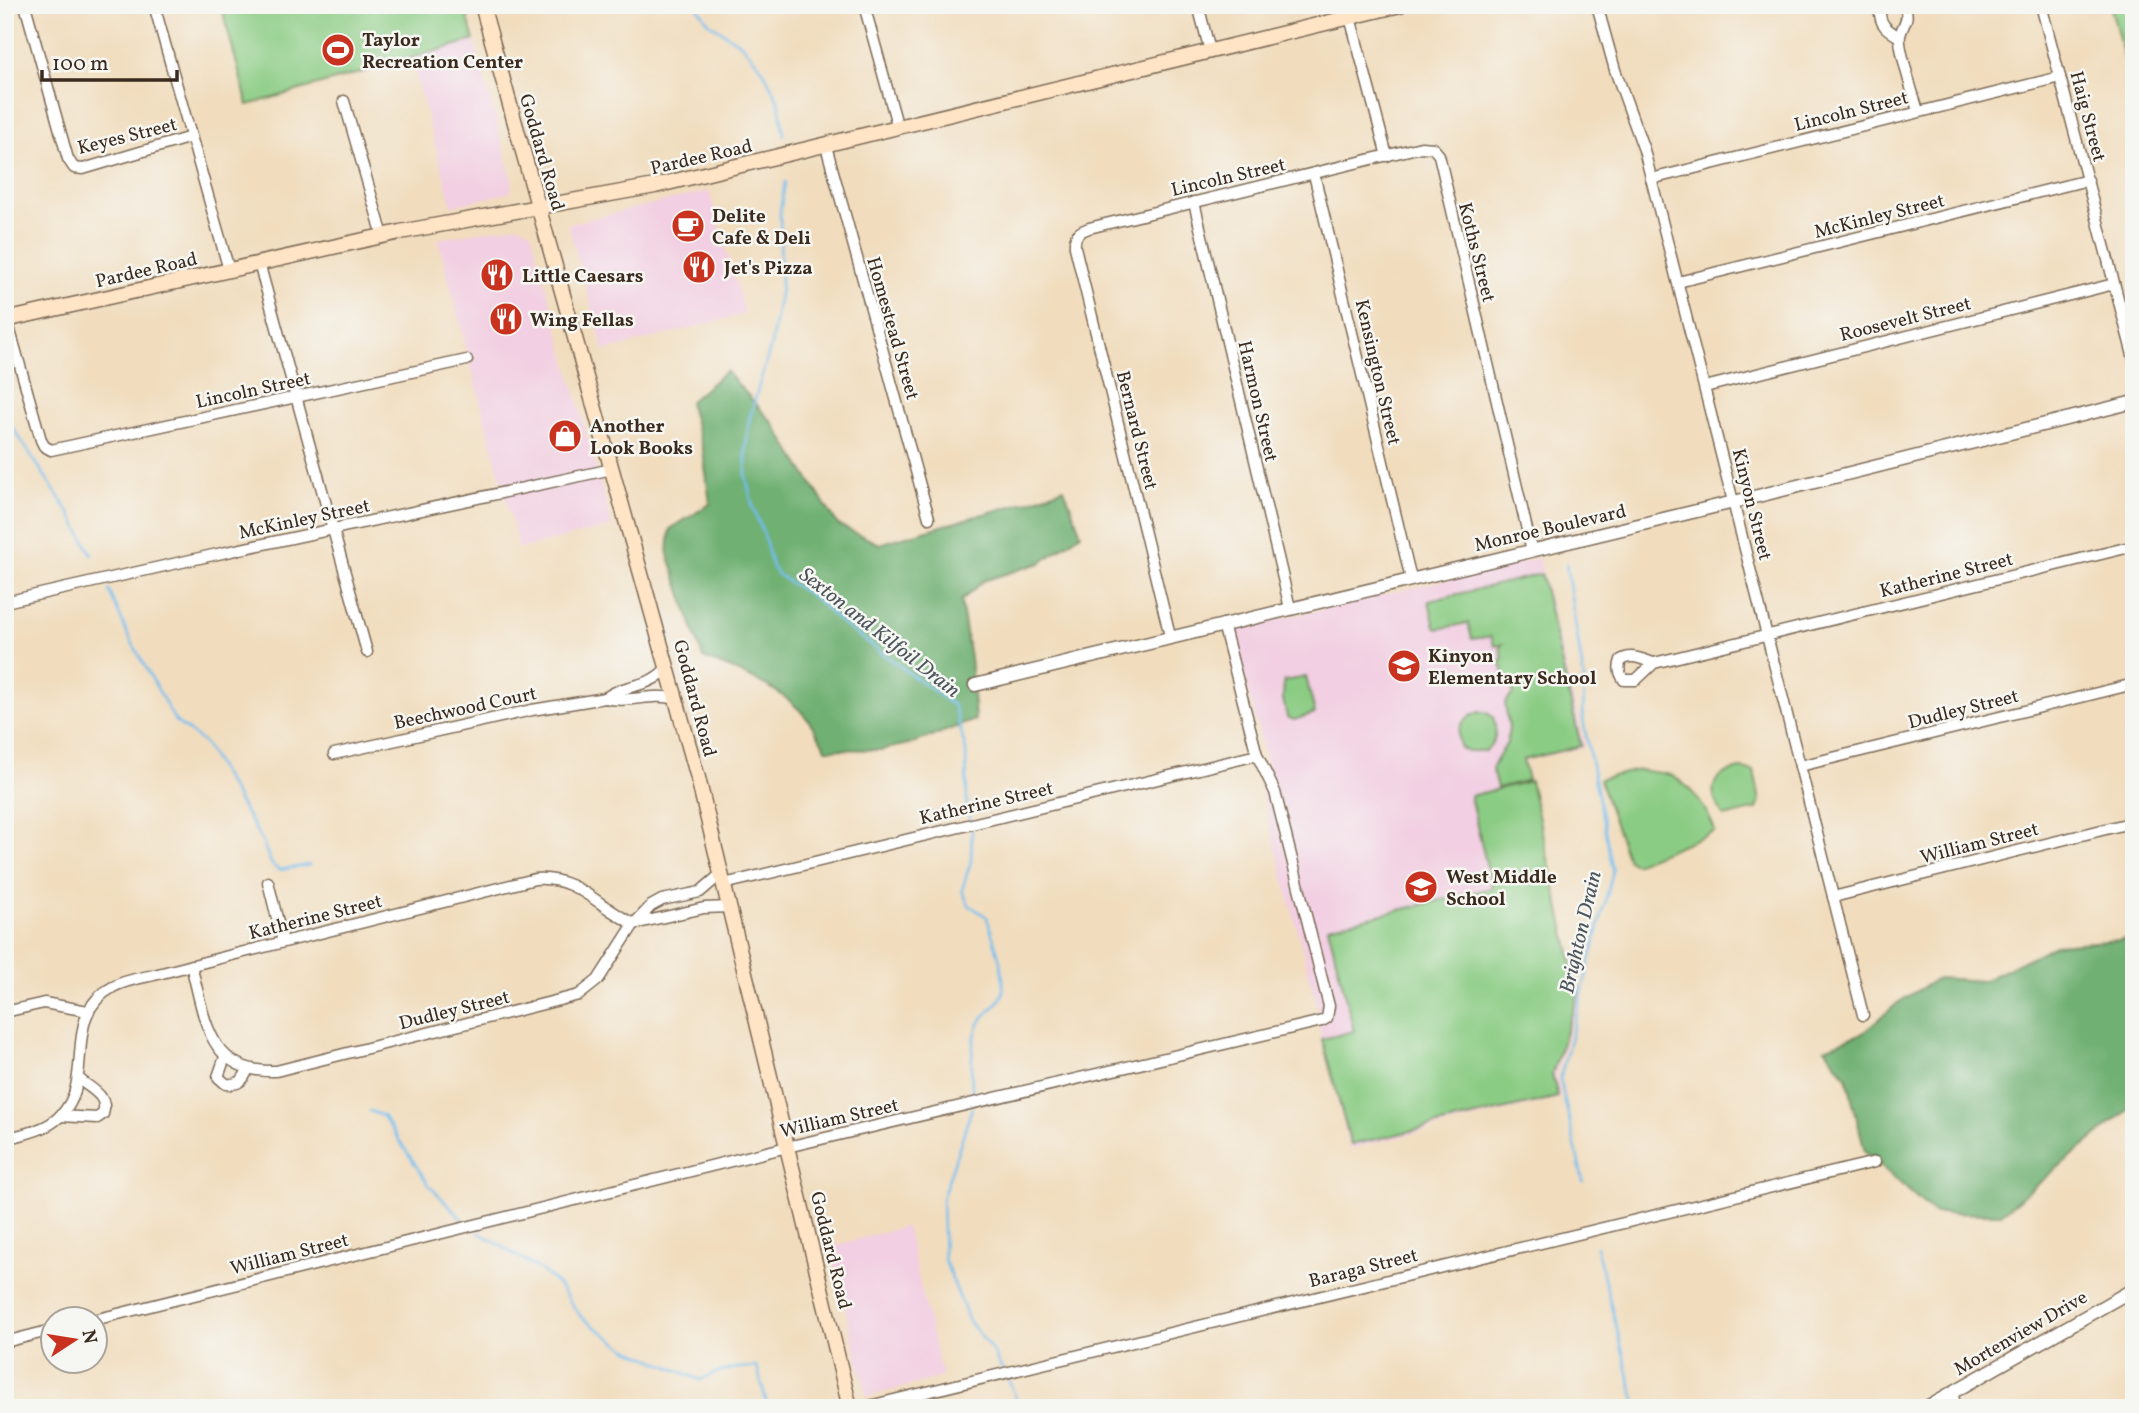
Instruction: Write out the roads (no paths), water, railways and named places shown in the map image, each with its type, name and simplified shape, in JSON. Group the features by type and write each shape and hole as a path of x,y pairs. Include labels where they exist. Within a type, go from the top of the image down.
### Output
{"main road":[{"name":"Goddard Road","path":"482,5 668,667 850,1408"},
{"name":"Pardee Road","path":"6,320 383,236 655,186 1400,5"}],"street":[{"name":"Keyes Street","path":"25,5 68,159 75,168 83,169 191,137"},
{"path":"154,5 229,270"},
{"path":"864,5 898,128"},
{"path":"1198,5 1210,51"},
{"name":"Kinyon Street","path":"1597,5 1615,70 1644,149 1863,1015"},
{"path":"1884,5 1880,10 1880,18 1884,27 1899,37 1918,111"},
{"path":"1899,37 1907,22 1903,5"},
{"name":"Haig Street","path":"2041,5 2134,359"},
{"path":"1350,17 1387,156"},
{"name":"Lincoln Street","path":"1651,178 2060,77"},
{"path":"344,101 383,236"},
{"name":"Homestead Street","path":"826,146 929,518"},
{"name":"Koths Street","path":"1387,156 1425,146 1433,148 1439,155 1532,551"},
{"name":"Lincoln Street","path":"1078,232 1387,156"},
{"name":"Kensington Street","path":"1314,174 1411,579"},
{"name":"McKinley Street","path":"1678,282 2088,180"},
{"name":"Harmon Street","path":"1194,202 1290,608"},
{"name":"Bernard Street","path":"1078,232 1075,247 1170,636"},
{"path":"259,264 367,652"},
{"name":"Roosevelt Street","path":"1705,387 2114,284"},
{"name":"Lincoln Street","path":"6,320 41,440 46,447 57,450 467,360"},
{"name":"Monroe Boulevard","path":"975,685 1734,502 2134,402"},
{"name":"McKinley Street","path":"5,602 612,470"},
{"name":"Katherine Street","path":"1654,663 2134,546"},
{"path":"1223,624 1257,755"},
{"name":"Beechwood Court","path":"334,754 532,710 605,698 616,691 657,679 668,667"},
{"name":"Dudley Street","path":"1800,766 2134,684"},
{"name":"Beechwood Court","path":"605,698 620,702 663,695 676,699"},
{"name":"Katherine Street","path":"88,1011 103,993 118,984 544,878 572,884 634,924 651,905 701,892 722,879 981,822 1257,755"},
{"name":"William Street","path":"108,1317 787,1147 1311,1024 1326,1018 1329,1006 1275,792 1257,755"},
{"name":"William Street","path":"1833,897 2134,822"},
{"path":"268,882 283,942"},
{"path":"634,924 704,908 729,907"},
{"name":"Dudley Street","path":"191,965 207,1028 217,1050 248,1069 276,1071 579,995 598,980 634,924"},
{"path":"5,1012 44,1003 88,1011 82,1026 78,1078 73,1098 60,1116 44,1128 5,1139"},
{"name":"Dudley Street","path":"225,1057 218,1077 226,1084 235,1085 243,1080 248,1069"},
{"path":"60,1116 97,1118 103,1114 105,1102 102,1097 78,1078"},
{"name":"Baraga Street","path":"860,1408 1875,1162"},
{"name":"Mortenview Drive","path":"1925,1408 2134,1290"},
{"path":"5,1342 38,1334"},
{"path":"1952,1392 1956,1408"}],"waterway":[{"name":"Sexton and Kilfoil Drain","path":"696,5 709,23 742,45 762,68 779,102 784,135"},
{"name":"Sexton and Kilfoil Drain","path":"785,182 780,212 781,288 771,345 749,420 746,449 746,477 753,508 764,535 772,567 778,575 816,599 840,622 954,706 966,751 967,805 971,822"},
{"path":"5,416 74,520 92,555"},
{"name":"Brighton Drain","path":"1566,564 1584,680 1583,720 1613,871 1560,1079 1583,1181"},
{"path":"109,590 128,635 175,721 204,743 261,839 272,865 279,870 309,865"},
{"name":"Sexton and Kilfoil Drain","path":"972,829 971,861 962,890 969,905 987,917 1003,982 1002,996 980,1021 975,1035 972,1063 973,1101"},
{"name":"Sexton and Kilfoil Drain","path":"972,1108 942,1199 944,1259 969,1321 991,1349 1003,1371"},
{"path":"370,1111 383,1116 429,1185 462,1219"},
{"path":"478,1232 542,1271 558,1285 582,1318 627,1349 701,1380 728,1370 757,1367 768,1408"},
{"name":"Brighton Drain","path":"1596,1246 1637,1408"},
{"name":"Sexton and Kilfoil Drain","path":"1007,1376 1020,1408"}],"place":[{"name":"Taylor Recreation Center","path":"338,50"},
{"name":"Delite Cafe & Deli","path":"688,226"},
{"name":"Jet's Pizza","path":"699,267"},
{"name":"Little Caesars","path":"497,275"},
{"name":"Wing Fellas","path":"506,319"},
{"name":"Another Look Books","path":"565,436"},
{"name":"Kinyon Elementary School","path":"1404,666"},
{"name":"West Middle School","path":"1421,887"}]}
